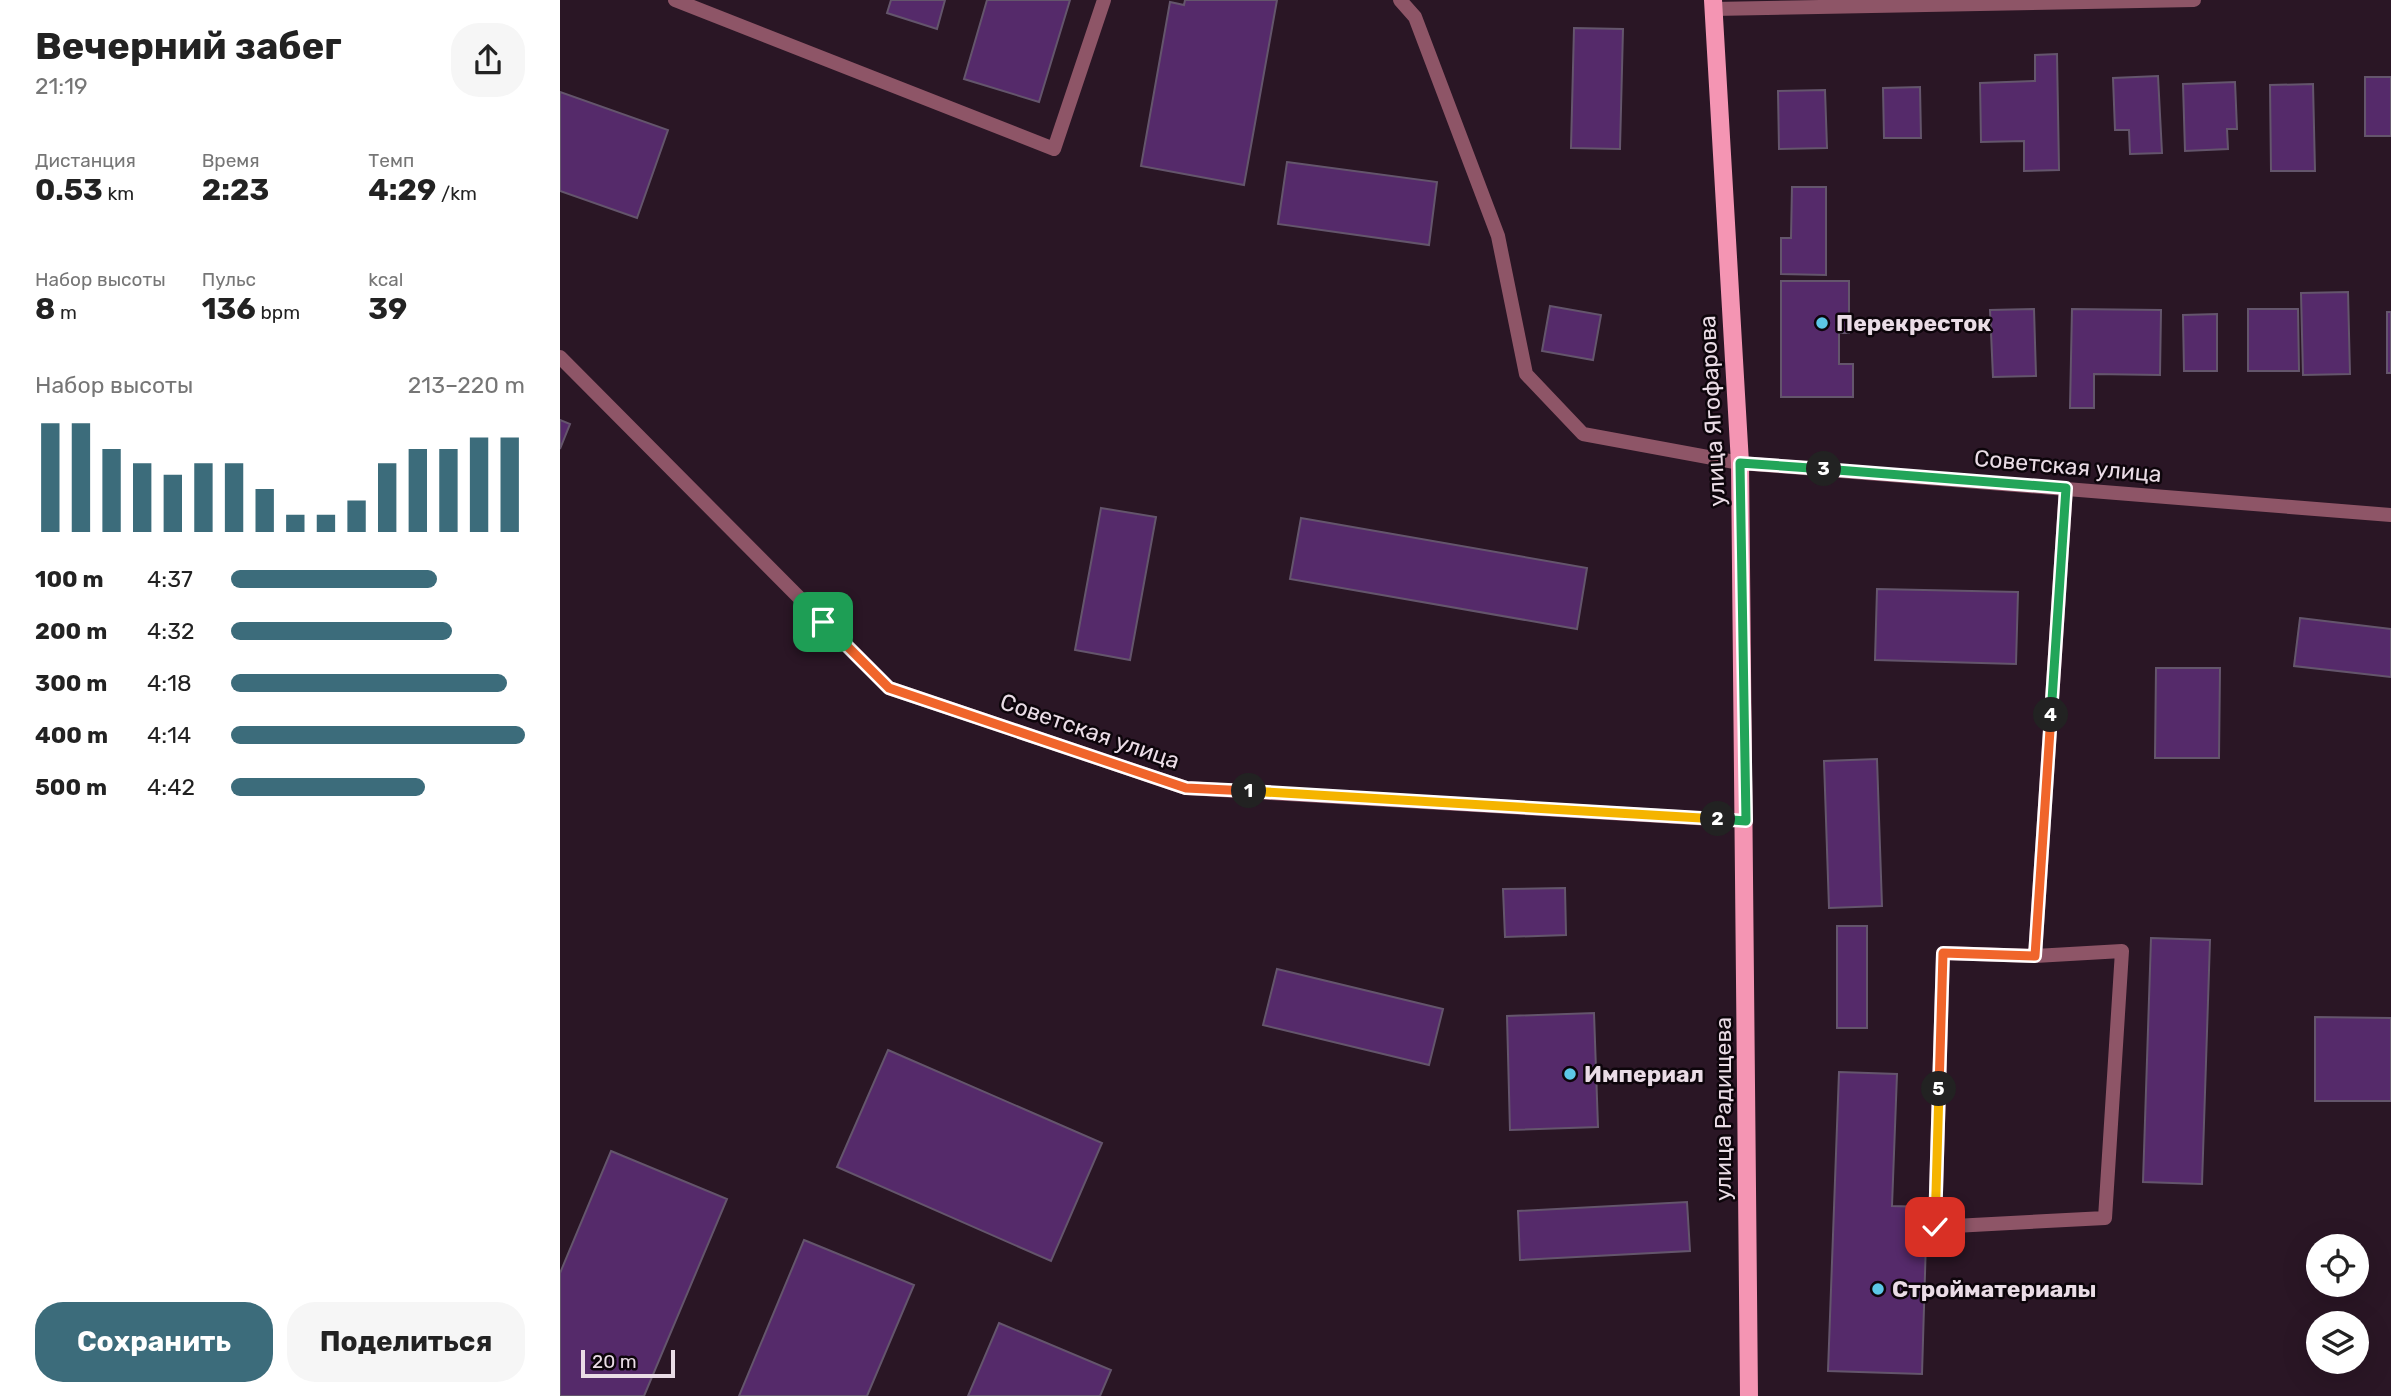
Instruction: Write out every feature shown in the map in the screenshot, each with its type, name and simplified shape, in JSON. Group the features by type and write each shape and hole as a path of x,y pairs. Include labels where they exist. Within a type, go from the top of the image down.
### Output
{"main road":[{"name":"улица Ягофарова","path":"1713,5 1740,463 1746,821"},
{"name":"улица Радищева","path":"1746,821 1749,1396"}],"street":[{"path":"675,0 1054,149 1104,0"},
{"name":"Советская улица","path":"1401,0 1415,17 1498,236 1525,374 1583,434 1740,463 2391,515"},
{"path":"1713,5 2194,0"},
{"name":"Советская улица","path":"560,357 889,688 1186,788 1746,821"},
{"path":"2035,956 2066,488"},
{"path":"2122,951 2105,1218 1935,1227 1943,953 2035,956 2122,951"}],"building":[{"path":"891,0 945,0 937,29 887,13"},
{"path":"987,0 1070,0 1039,102 964,79"},
{"path":"1185,0 1277,0 1244,185 1141,166 1170,2 1184,5"},
{"path":"1574,28 1623,29 1620,149 1571,148"},
{"path":"2057,54 2059,170 2024,171 2024,141 1981,142 1980,83 2035,81 2035,55"},
{"path":"2158,76 2162,153 2130,154 2129,130 2115,130 2113,78"},
{"path":"2365,77 2391,77 2391,136 2365,136"},
{"path":"2235,82 2237,129 2227,129 2228,149 2185,151 2183,84"},
{"path":"2313,84 2315,171 2271,171 2270,85"},
{"path":"1920,87 1921,138 1884,138 1883,88"},
{"path":"1825,90 1827,148 1779,149 1778,91"},
{"path":"560,92 668,130 637,218 560,191"},
{"path":"1287,162 1437,182 1429,245 1278,224"},
{"path":"1792,187 1826,187 1826,275 1781,274 1781,238 1791,238"},
{"path":"1781,281 1849,281 1849,333 1839,333 1839,364 1853,364 1853,397 1781,397"},
{"path":"2348,292 2350,374 2303,375 2301,293"},
{"path":"1550,306 1601,315 1593,360 1542,351"},
{"path":"2034,309 2036,376 1993,377 1990,310"},
{"path":"2072,309 2161,310 2160,375 2094,374 2094,408 2070,408"},
{"path":"2248,309 2298,309 2299,371 2248,371"},
{"path":"2387,312 2391,312 2391,373 2387,373"},
{"path":"2217,314 2217,371 2184,371 2183,315"},
{"path":"560,420 570,424 560,449"},
{"path":"1101,508 1156,517 1130,660 1075,650"},
{"path":"1301,518 1587,568 1577,629 1290,579"},
{"path":"1877,589 2018,592 2016,664 1875,660"},
{"path":"2300,618 2391,629 2391,677 2294,666"},
{"path":"2156,668 2220,668 2219,758 2155,758"},
{"path":"1877,759 1882,906 1829,908 1824,761"},
{"path":"1565,888 1566,935 1505,937 1503,889"},
{"path":"1837,926 1867,926 1867,1028 1837,1028"},
{"path":"2151,938 2210,940 2202,1184 2143,1182"},
{"path":"1277,969 1443,1009 1429,1065 1263,1025"},
{"path":"1594,1013 1598,1127 1510,1130 1507,1016"},
{"path":"2315,1017 2391,1018 2391,1101 2315,1101"},
{"path":"888,1050 1102,1143 1051,1261 837,1167"},
{"name":"Стройматериалы","path":"1839,1072 1897,1074 1892,1206 1927,1207 1922,1374 1828,1371"},
{"path":"611,1151 727,1199 644,1396 560,1396 560,1273"},
{"path":"1687,1202 1690,1251 1520,1260 1518,1211"},
{"path":"804,1240 914,1285 867,1396 739,1396"},
{"path":"999,1323 1111,1370 1100,1396 968,1396"}],"place":[{"name":"Перекресток","path":"1822,323"},
{"name":"Империал","path":"1570,1074"},
{"name":"Стройматериалы","path":"1878,1289"}],"route":[{"path":"823,622 889,688 1186,788 1746,821 1740,463 2066,488 2035,956 1943,953 1935,1227"}]}
